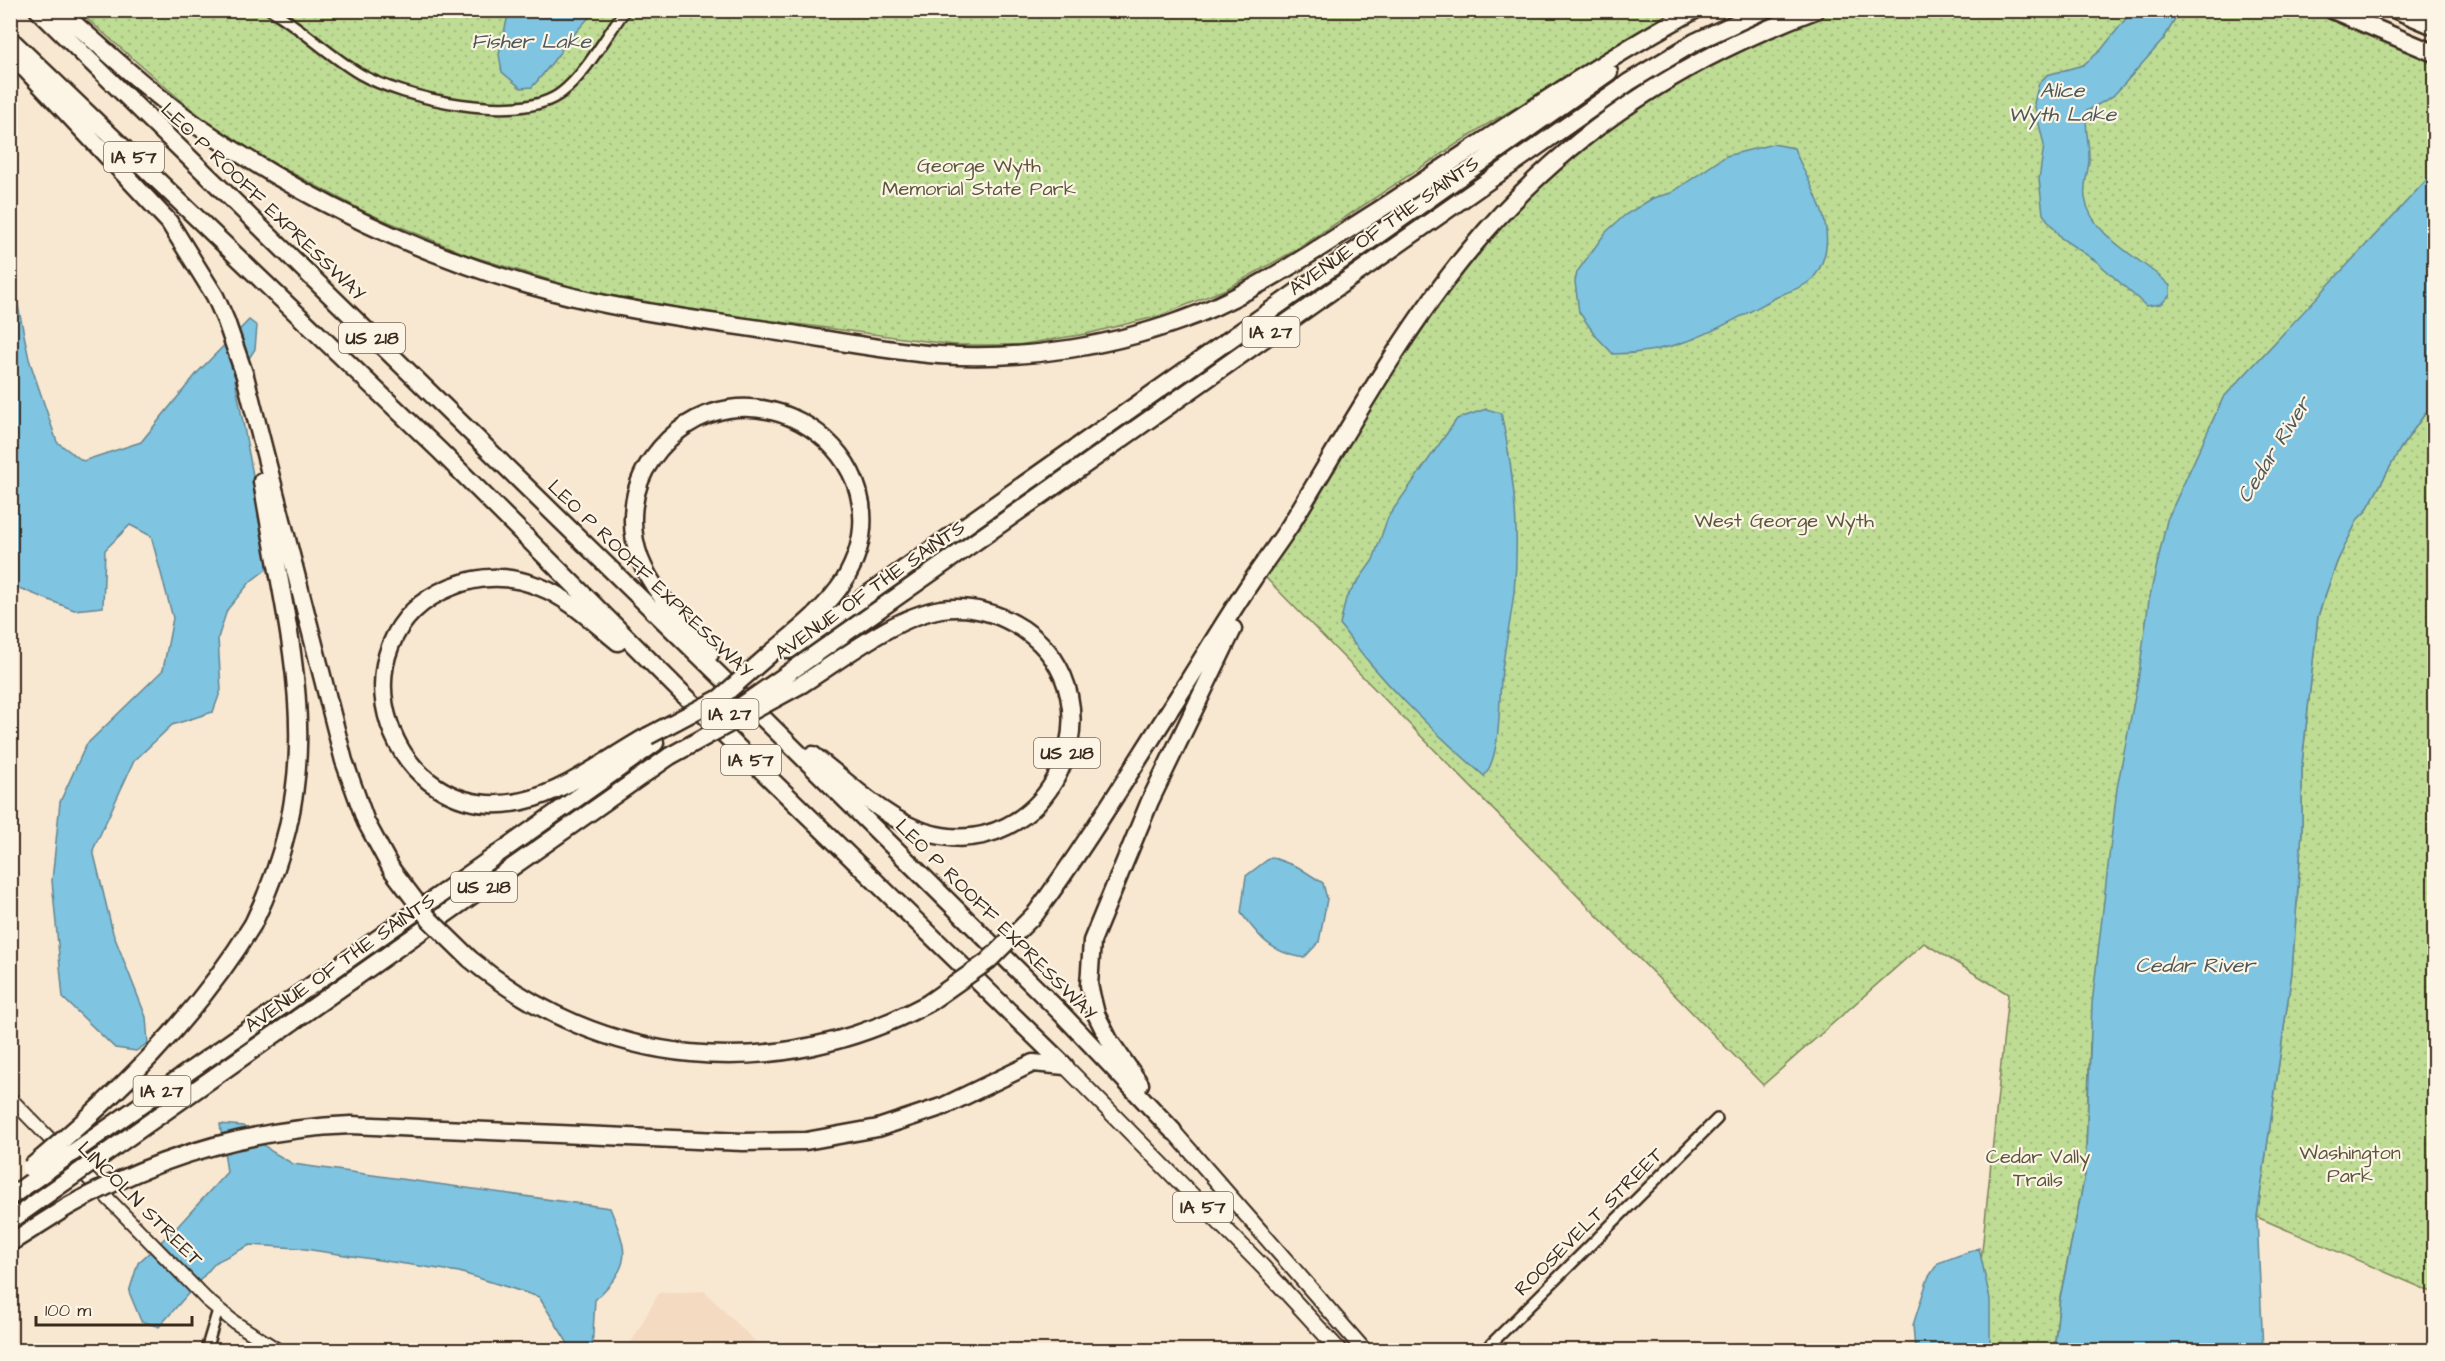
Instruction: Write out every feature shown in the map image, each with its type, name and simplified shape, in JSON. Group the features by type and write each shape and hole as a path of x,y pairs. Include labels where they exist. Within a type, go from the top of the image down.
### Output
{"highway":[{"name":"LEO P ROOFF EXPRESSWAY","path":"38,10 758,714 1053,1006 1173,1131"},
{"path":"59,10 124,69 197,126 326,204 401,240 475,269 596,303 656,315 941,355 998,355 1050,351 1150,331 1225,303 1275,276 1583,76 1695,10"},
{"name":"AVENUE OF THE SAINTS","path":"10,1197 34,1172 285,1004 652,739 720,698 773,657 1612,70 1710,10"},
{"name":"AVENUE OF THE SAINTS","path":"10,1221 1619,89 1695,42 1764,10"},
{"path":"10,53 169,222 215,296 245,376 333,720 357,800 392,870 430,920 470,959 521,997 582,1028 642,1046 702,1054 755,1055 830,1043 899,1019 927,1004 988,961 1036,913 1070,865 1251,581 1289,528 1422,316 1467,254 1518,197 1582,139 1646,93 1728,46 1757,32 1816,10"},
{"path":"2332,10 2434,53"},
{"path":"2396,10 2434,26"},
{"name":"IA 57","path":"10,39 440,451 680,691 1065,1066"},
{"path":"10,1184 34,1172 105,1104 160,1048 220,976 253,924 282,855 295,799 300,734 296,667 245,376"},
{"path":"758,714 648,576 635,543 636,495 646,466 666,441 705,414 766,408 785,413 819,432 848,468 860,502 860,537 845,579 828,602 773,657"},
{"path":"1173,1131 1109,1040 1098,1020 1089,986 1092,941 1150,801 1200,694 1289,528"},
{"path":"652,739 539,797 493,804 454,796 420,774 403,755 391,732 383,694 385,668 392,645 414,611 447,588 474,579 513,579 536,585 557,596 680,691"},
{"name":"US 218","path":"670,756 802,684 911,619 942,609 984,610 1001,616 1032,635 1055,661 1066,688 1070,704 1069,748 1064,764 1048,791 1022,817 993,833 958,837 940,836 905,824 758,714"},
{"path":"10,1243 68,1207 118,1180 188,1153 262,1134 351,1125 743,1143 806,1141 869,1130 910,1118 944,1106 1033,1064 1065,1066"}],"main road":[{"name":"IA 57","path":"1065,1066 1263,1268 1339,1350"},
{"name":"LINCOLN STREET","path":"10,1098 218,1310 278,1350"},
{"name":"LEO P ROOFF EXPRESSWAY","path":"1173,1131 1364,1350"}],"street":[{"path":"271,10 295,24 342,63 383,85 406,93 496,109 520,109 536,105 561,93 625,10"},
{"name":"ROOSEVELT STREET","path":"1485,1350 1717,1119"},
{"path":"206,1350 218,1310"}],"shaded area":[{"path":"704,1291 764,1350 627,1350 659,1293"}],"green space":[{"name":"West George Wyth","path":"1821,10 2330,11 2434,53 2434,212 2090,1043 2085,1175 2060,1297 2054,1350 1972,1350 2008,994 1924,943 1763,1085 1263,575 1384,375 1490,227 1582,139 1682,71"},
{"name":"George Wyth Memorial State Park","path":"78,11 1680,11 1481,128 1294,251 1226,289 1159,316 1086,334 1018,345 955,345 684,309 582,290 468,255 365,212 266,159 199,116"},
{"name":"Washington Park","path":"2434,401 2434,1293 2257,1217 2292,972 2302,831 2302,764 2318,616 2337,562 2358,518 2366,511 2400,449"}],"water":[{"name":"Fisher Lake","path":"509,10 596,11 578,29 532,87 521,88 502,72 499,54"},
{"name":"Alice Wyth Lake","path":"2132,11 2180,11 2163,40 2113,96 2087,111 2089,161 2085,198 2090,212 2108,237 2170,286 2170,295 2161,304 2146,306 2096,261 2061,238 2043,214 2039,179 2044,145 2034,103 2039,83 2047,75 2083,65 2101,50"},
{"path":"1773,144 1794,148 1819,202 1826,231 1826,245 1823,260 1814,276 1804,285 1698,337 1658,349 1613,354 1596,336 1579,312 1575,282 1577,272 1606,232 1625,215 1653,198 1671,193 1726,156"},
{"name":"Cedar River","path":"2434,172 2434,401 2400,449 2366,511 2358,519 2337,562 2318,616 2302,764 2302,831 2292,972 2257,1217 2263,1350 2054,1350 2060,1298 2085,1175 2092,1004 2117,788 2138,681 2149,600 2167,520 2223,398"},
{"path":"10,266 29,359 57,442 83,461 141,442 198,372 249,320 257,326 255,349 235,380 266,544 267,569 251,581 227,610 218,638 221,690 213,712 172,725 134,761 93,850 113,933 146,1017 148,1043 136,1051 115,1048 63,998 52,881 60,802 86,745 163,670 173,618 151,536 130,525 105,550 103,607 74,610 11,585"},
{"path":"1486,409 1501,413 1512,480 1516,525 1516,570 1502,668 1494,756 1484,776 1408,704 1372,666 1340,625 1346,598 1373,560 1388,517 1457,419"},
{"path":"1271,857 1298,867 1323,883 1327,899 1319,942 1304,958 1283,952 1267,943 1241,913 1246,876"},
{"path":"220,1124 243,1126 271,1151 293,1164 610,1208 621,1237 624,1258 616,1277 595,1300 592,1350 572,1350 539,1297 459,1272 298,1248 250,1245 216,1262 159,1327 141,1321 129,1292 138,1263 178,1226 227,1172"},
{"path":"1979,1248 1990,1299 1990,1350 1915,1350 1913,1325 1928,1278 1938,1263"}],"park label":[{"name":"Cedar Vally Trails","path":"2038,1168"}]}
